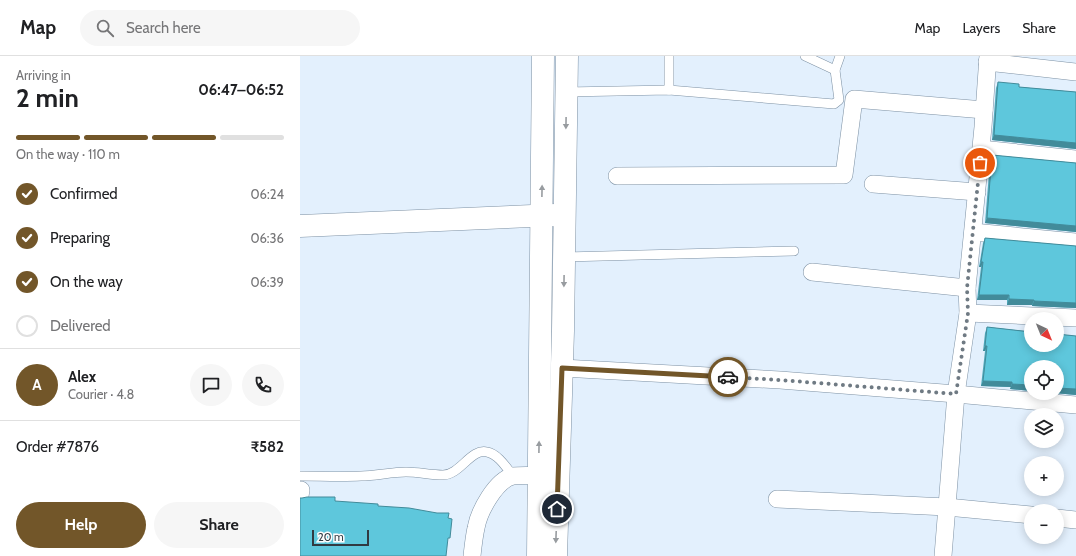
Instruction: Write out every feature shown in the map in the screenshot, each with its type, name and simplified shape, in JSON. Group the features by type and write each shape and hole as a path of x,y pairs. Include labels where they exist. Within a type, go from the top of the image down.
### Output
{"street":[{"path":"538,556 543,56"},
{"path":"556,556 565,257 567,56"},
{"path":"943,556 956,394 968,313 967,288 981,149 987,59 1076,72"},
{"path":"616,176 844,175 854,100 984,110"},
{"path":"981,149 1076,159"},
{"path":"873,184 977,192"},
{"path":"300,226 565,214"},
{"path":"973,232 1076,242"},
{"path":"812,272 967,288"},
{"path":"968,313 1076,318"},
{"path":"562,368 780,380 1076,405"},
{"path":"472,556 476,527 483,508 494,491 503,482 513,476 539,476"},
{"path":"777,499 947,507 1024,514"},
{"path":"1064,519 1076,520"}],"lane":[{"path":"669,56 669,90"},
{"path":"805,56 835,70"},
{"path":"566,92 669,90 834,104 839,100 835,70 840,56"},
{"path":"565,257 794,251"},
{"path":"300,487 395,472 443,475 453,473 479,452 486,451 493,454 500,460 513,476"}],"building":[{"path":"998,82 1019,84 1019,87 1076,92 1076,143 994,135"},
{"path":"992,155 1076,163 1076,226 987,218"},
{"path":"985,238 1076,246 1076,303 1009,299 1009,295 979,295 983,262 981,262"},
{"path":"987,327 1024,331 1024,352 1064,352 1064,335 1076,336 1076,389 1064,388 1064,360 1024,360 1024,385 1012,384 1012,382 983,381 987,346 985,346"},
{"path":"335,497 335,501 378,504 378,506 449,513 448,518 452,519 446,556 300,556 300,498"}],"way so far":[{"path":"728,377 956,394 968,313 967,288 980,163"}],"route":[{"path":"557,509 562,368 728,377"}]}
